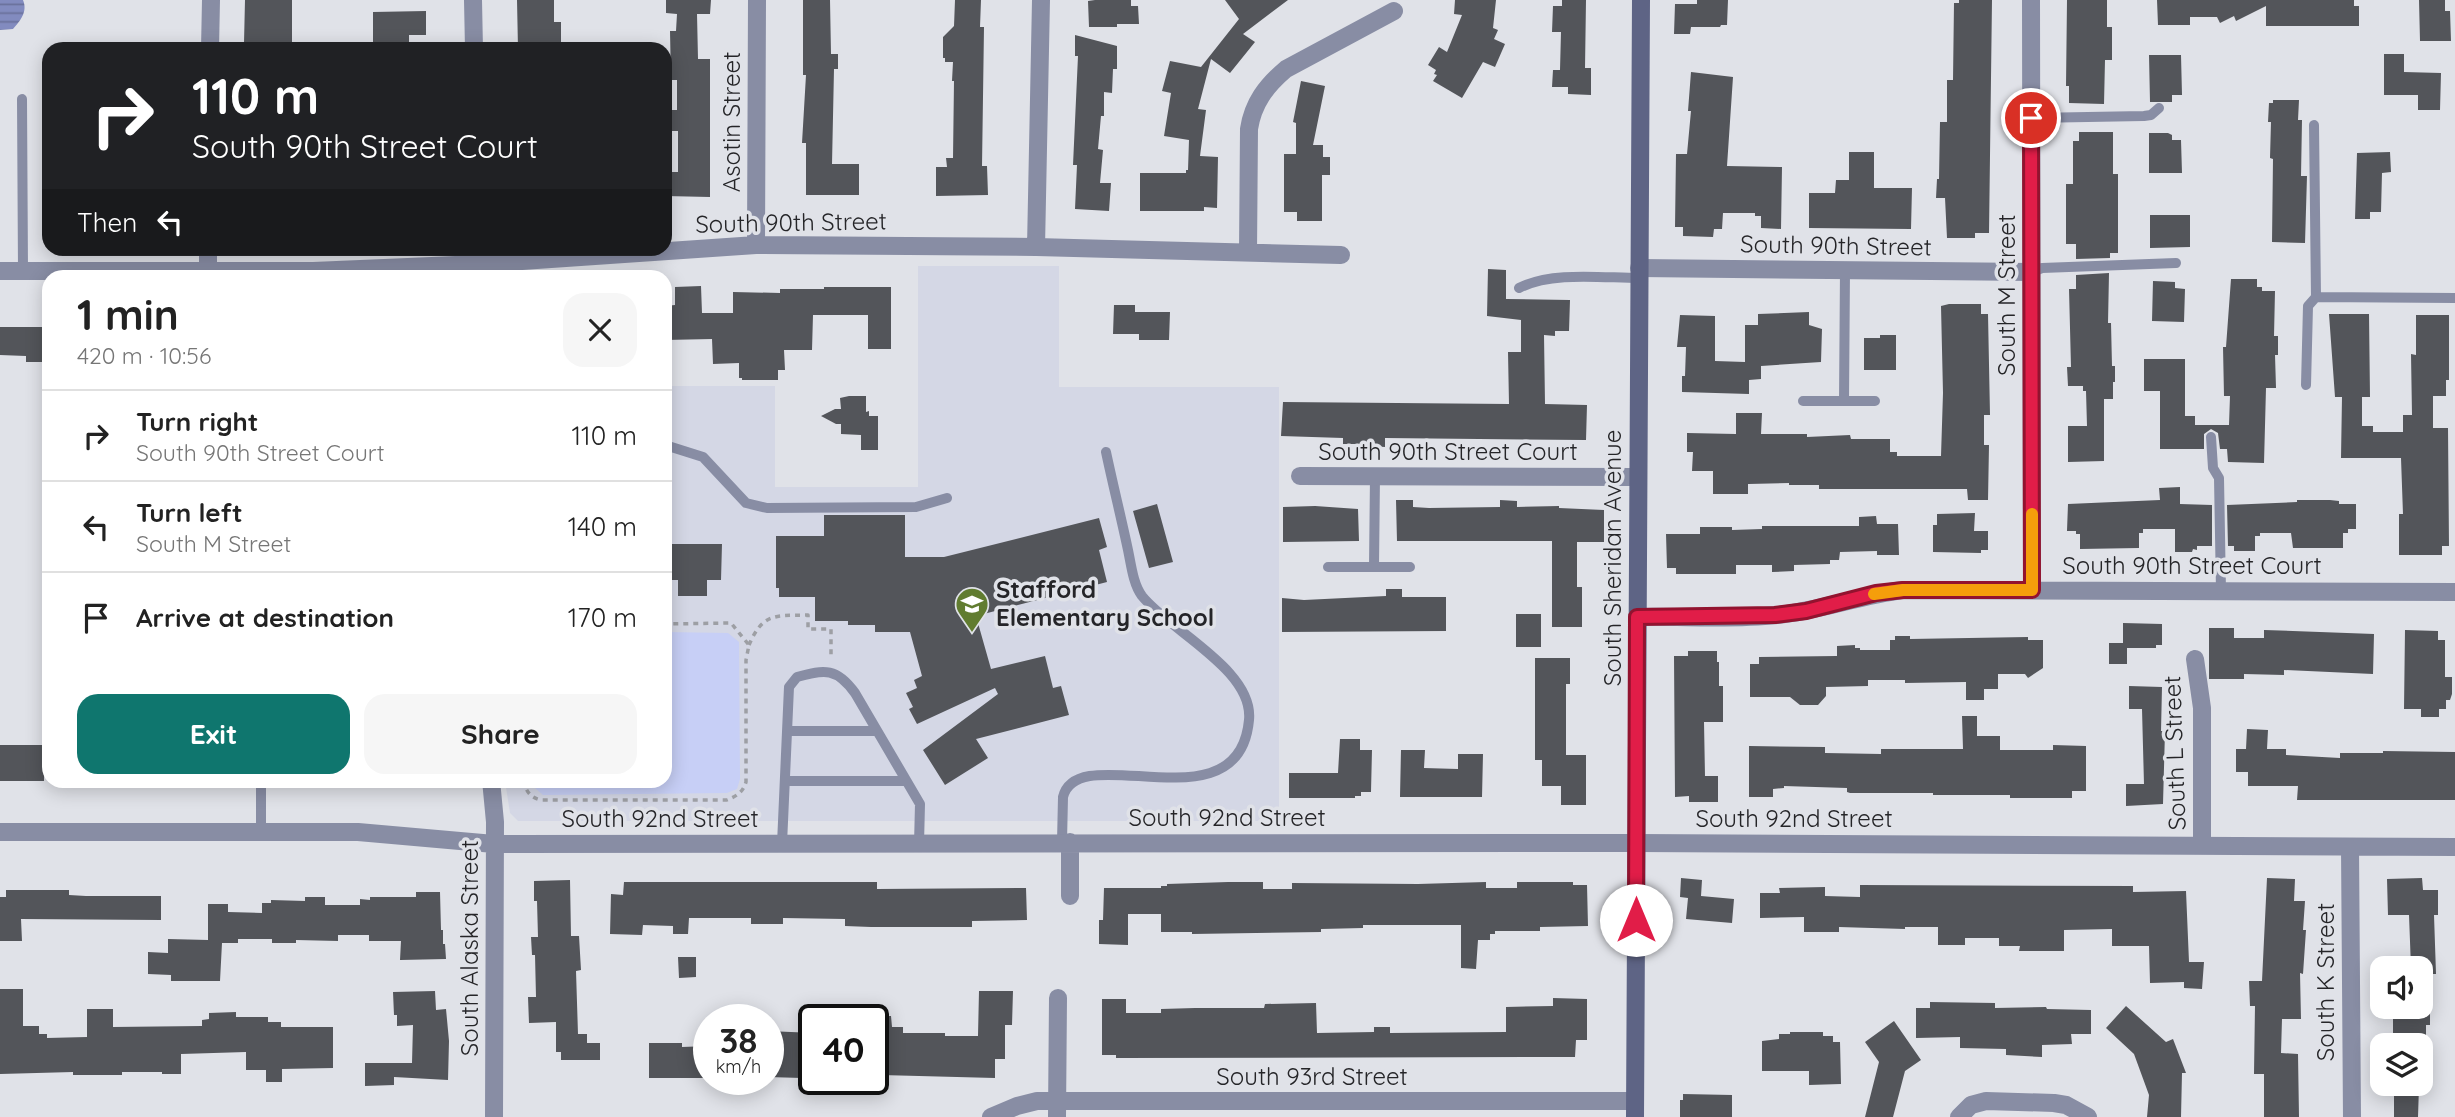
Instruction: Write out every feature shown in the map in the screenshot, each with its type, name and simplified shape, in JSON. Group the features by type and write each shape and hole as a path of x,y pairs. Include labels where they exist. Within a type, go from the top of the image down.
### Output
{"street":[{"path":"210,42 211,0"},
{"path":"473,0 474,42"},
{"name":"Asotin Street","path":"756,245 757,0"},
{"path":"1036,247 1041,0"},
{"name":"South Sheridan Avenue","path":"1635,1109 1640,0"},
{"name":"South M Street","path":"2031,0 2032,590"},
{"path":"1248,253 1249,129 1252,110 1273,80 1286,69 1394,11"},
{"name":"South 90th Street","path":"672,250 756,245 1036,247 1341,255"},
{"path":"208,256 208,270"},
{"name":"South 90th Street","path":"334,270 587,256"},
{"name":"South 90th Street","path":"1639,273 1845,270 2032,272"},
{"name":"South 90th Street","path":"0,271 42,271"},
{"name":"South 90th Street Court","path":"1300,476 1638,477"},
{"name":"South 90th Street Court","path":"1637,617 1775,615 1806,611 1876,593 1903,590 2455,592"},
{"name":"South L Street","path":"2195,659 2202,708 2202,845"},
{"name":"South Alaska Street","path":"492,788 495,806 494,1117"},
{"name":"South 92nd Street","path":"0,832 358,832 494,844 919,845 1066,842 2455,847"},
{"path":"1066,842 1070,896"},
{"name":"South K Street","path":"2350,847 2352,1117"},
{"path":"1057,1109 1058,998"},
{"path":"1960,1116 1971,1105 1986,1101 2066,1105 2088,1117"},
{"name":"South 93rd Street","path":"991,1117 1027,1104 1057,1109 1635,1109"}],"lane":[{"path":"22,99 23,271"},
{"path":"2031,118 2144,116 2151,115 2159,108"},
{"path":"2306,385 2308,306 2316,297 2314,125"},
{"path":"2032,272 2042,268 2176,263"},
{"path":"1844,401 1845,270"},
{"path":"1519,288 1538,280 1553,278 1639,273"},
{"path":"2316,297 2455,298"},
{"path":"1803,401 1875,401"},
{"path":"2211,437 2213,468 2219,478 2221,591"},
{"path":"672,447 703,457 746,503 766,508 916,507 947,498"},
{"path":"1066,842 1063,797 1071,782 1090,775 1189,778 1209,775 1231,762 1237,754 1250,717 1245,695 1234,677 1139,593 1106,452"},
{"path":"1374,567 1375,476"},
{"path":"1328,567 1410,566"},
{"path":"782,844 789,687 797,677 831,671 845,679 919,804 919,845"},
{"path":"788,731 877,731"},
{"path":"785,781 906,781"},
{"path":"261,788 261,832"}],"path":[{"path":"526,788 534,799 541,800 727,800 737,796 746,782 746,660 755,629 775,616 808,615 808,629 831,629 831,671"},
{"path":"672,624 732,623 749,645"}],"shaded area":[{"path":"0,0 23,0 24,12 13,29 0,30"},
{"name":"Stafford Elementary School","path":"918,266 1059,266 1059,387 1279,387 1279,821 518,821 510,813 506,788 672,788 672,386 775,386 775,487 918,487"},
{"path":"672,632 728,633 739,642 740,779 737,789 727,793 543,795 535,788 672,788"}],"building":[{"path":"245,0 292,0 292,42 244,42"},
{"path":"517,0 554,0 554,22 561,22 561,42 518,42"},
{"path":"666,0 711,0 710,14 697,14 698,59 710,59 710,197 672,196 672,172 678,172 678,131 672,131 672,110 677,110 677,80 672,80 670,31 676,31 677,14 666,13"},
{"path":"803,0 830,0 831,54 838,54 838,69 834,69 832,164 859,164 859,195 806,195 806,143 802,143 806,75 803,75"},
{"path":"955,0 981,0 980,27 984,27 982,166 987,166 988,195 936,196 936,167 947,167 946,158 953,158 953,62 945,62 943,58 943,37 954,26"},
{"path":"1131,0 1131,6 1138,6 1139,24 1089,27 1088,1"},
{"path":"1225,0 1288,0 1243,34 1255,42 1230,73 1211,59 1198,109 1206,110 1200,156 1218,157 1217,208 1204,207 1204,211 1140,211 1140,173 1186,173 1188,170 1189,140 1164,136 1171,93 1162,91 1170,61 1201,67 1239,19"},
{"path":"1455,0 1496,0 1493,28 1498,30 1494,39 1505,44 1495,67 1483,62 1462,98 1433,81 1437,75 1434,74 1436,70 1428,65 1439,47 1447,52 1462,15 1454,14"},
{"path":"1562,0 1586,0 1585,68 1591,68 1591,95 1568,94 1568,87 1552,87 1553,70 1560,70 1561,32 1552,32 1553,6 1562,6"},
{"path":"1697,0 1728,0 1727,25 1691,27 1690,34 1674,34 1675,4 1697,4"},
{"path":"1959,0 1992,0 1989,233 1975,233 1975,238 1947,238 1945,198 1936,198 1940,122 1947,122 1947,80 1953,80 1954,3 1959,3"},
{"path":"2067,0 2107,0 2107,27 2112,27 2112,60 2105,60 2104,104 2069,103 2069,86 2066,86"},
{"path":"2157,0 2354,0 2354,6 2359,6 2359,26 2266,26 2266,6 2236,21 2234,16 2220,23 2217,17 2190,17 2190,25 2158,25"},
{"path":"2419,0 2445,0 2445,11 2450,11 2451,41 2420,41"},
{"path":"426,11 426,35 409,35 409,42 373,42 373,12"},
{"path":"1075,35 1117,46 1117,69 1113,69 1112,93 1104,92 1104,116 1101,116 1098,149 1103,150 1100,183 1111,183 1109,211 1075,209 1077,165 1073,165 1078,56 1075,56"},
{"path":"2384,54 2404,54 2404,72 2441,73 2440,110 2418,110 2418,95 2384,95"},
{"path":"2149,55 2181,55 2182,95 2172,95 2172,102 2150,102"},
{"path":"1691,72 1733,77 1727,166 1782,167 1781,229 1761,228 1761,216 1755,216 1755,213 1723,213 1722,229 1714,229 1713,237 1683,236 1683,227 1675,227 1676,154 1687,154"},
{"path":"1301,81 1325,86 1313,145 1323,145 1323,157 1330,157 1330,175 1322,175 1322,221 1297,221 1297,212 1284,212 1284,154 1296,154 1296,123 1293,122"},
{"path":"2273,100 2299,100 2298,120 2302,120 2301,176 2307,176 2305,243 2272,242 2273,159 2270,158 2271,122 2268,122 2269,103 2273,103"},
{"path":"2079,132 2113,132 2113,174 2118,174 2118,253 2110,253 2110,258 2076,259 2076,244 2066,244 2066,184 2073,184 2073,141 2079,141"},
{"path":"2149,133 2168,133 2172,135 2172,140 2181,140 2182,173 2149,173"},
{"path":"1849,152 1874,152 1874,188 1912,188 1911,229 1809,228 1809,193 1835,193 1836,180 1849,180"},
{"path":"2390,152 2391,172 2382,173 2381,212 2370,212 2370,219 2355,219 2357,153"},
{"path":"2150,215 2190,215 2190,247 2150,248"},
{"path":"1488,269 1506,270 1506,299 1570,300 1569,331 1555,331 1555,336 1544,335 1545,404 1587,405 1586,440 1385,438 1385,447 1343,444 1343,438 1281,436 1283,402 1509,404 1508,352 1521,352 1521,320 1487,316"},
{"path":"2109,273 2108,323 2111,323 2115,382 2113,399 2104,399 2104,461 2068,462 2068,426 2087,426 2086,391 2083,391 2083,386 2068,386 2067,367 2071,367 2069,289 2076,289 2076,275"},
{"path":"2231,279 2257,279 2257,287 2262,287 2262,291 2275,291 2274,336 2278,336 2278,355 2275,355 2276,388 2266,388 2264,463 2228,462 2227,449 2220,449 2218,433 2211,429 2204,434 2204,449 2160,449 2160,391 2144,391 2144,359 2185,359 2185,416 2195,416 2195,425 2229,425 2230,396 2224,396 2223,347 2226,347"},
{"path":"2153,281 2175,282 2175,288 2185,289 2184,322 2152,321"},
{"path":"701,286 702,313 733,313 733,292 780,293 780,289 891,287 891,349 868,349 868,315 813,315 812,350 784,350 785,370 778,370 778,380 742,380 739,378 739,363 713,364 712,339 672,340 675,287"},
{"path":"1981,304 1981,314 1988,314 1990,415 1984,415 1984,445 1989,445 1988,500 1968,500 1967,489 1819,489 1819,485 1789,483 1748,484 1748,494 1713,494 1713,471 1692,471 1693,452 1687,452 1687,433 1736,434 1736,413 1762,413 1761,434 1807,434 1807,437 1850,435 1851,439 1890,439 1890,452 1897,452 1897,456 1941,456 1941,306"},
{"path":"1114,305 1135,305 1135,312 1170,312 1169,340 1139,340 1139,334 1113,334"},
{"path":"1809,312 1809,325 1822,329 1821,362 1761,366 1761,379 1749,380 1749,394 1682,392 1686,347 1677,347 1680,315 1715,316 1715,361 1745,362 1745,325 1758,325 1758,314"},
{"path":"2329,314 2369,314 2370,397 2362,397 2362,426 2373,426 2373,432 2403,432 2403,415 2412,415 2411,354 2416,355 2416,315 2449,315 2449,380 2446,380 2446,396 2433,396 2433,428 2448,428 2449,546 2442,546 2442,555 2399,555 2399,514 2403,514 2401,458 2341,458 2342,397 2335,397"},
{"path":"0,327 42,327 42,362 26,362 26,356 0,355"},
{"path":"1880,335 1896,335 1896,370 1864,370 1864,338 1880,338"},
{"path":"866,396 866,412 869,411 869,416 878,416 878,450 861,450 861,435 841,434 841,424 821,416 841,409 840,398"},
{"path":"2180,487 2180,504 2212,505 2212,546 2197,546 2197,550 2193,549 2192,552 2175,552 2175,529 2143,529 2143,533 2139,533 2139,548 2080,549 2080,534 2067,531 2068,504 2160,500 2159,488"},
{"path":"1396,500 1413,500 1413,507 1429,508 1500,507 1500,500 1517,501 1517,507 1559,506 1604,510 1604,542 1577,542 1577,587 1582,587 1582,627 1552,627 1552,541 1397,541"},
{"path":"2330,500 2339,501 2339,504 2356,504 2356,529 2348,529 2348,533 2343,533 2343,548 2293,548 2291,533 2260,533 2260,536 2255,536 2255,551 2234,551 2234,546 2228,546 2227,505"},
{"path":"1157,504 1173,562 1149,568 1133,511"},
{"path":"1283,507 1358,509 1359,541 1283,542"},
{"path":"1975,513 1974,531 1988,531 1988,550 1981,550 1981,553 1933,552 1933,525 1937,525 1937,514"},
{"path":"824,515 905,515 905,557 944,557 1099,518 1107,547 1099,550 1107,582 976,616 991,669 1045,656 1053,688 1061,686 1069,715 976,739 988,758 945,785 923,750 998,694 995,688 917,724 909,709 913,707 906,693 917,688 914,680 922,676 910,632 875,632 875,625 848,625 848,621 815,621 815,597 779,597 779,588 776,588 776,536 824,536"},
{"path":"1876,516 1877,524 1898,524 1899,555 1877,555 1877,551 1840,552 1839,560 1830,560 1830,564 1794,565 1794,571 1772,572 1772,565 1736,565 1736,574 1676,574 1676,568 1667,568 1666,534 1700,534 1700,527 1732,527 1732,530 1762,529 1762,526 1859,526 1859,517"},
{"path":"672,544 722,544 721,580 707,580 707,596 678,596 678,580 672,580"},
{"path":"1386,589 1402,589 1402,597 1446,597 1446,631 1282,632 1282,598 1304,600 1386,596"},
{"path":"1516,614 1541,614 1541,647 1516,647"},
{"path":"2123,623 2162,624 2162,645 2156,645 2156,648 2127,648 2127,664 2109,664 2109,643 2123,643"},
{"path":"2209,628 2234,628 2234,638 2264,638 2264,630 2374,634 2373,674 2284,670 2284,675 2244,674 2244,679 2209,679"},
{"path":"2405,630 2438,631 2438,640 2445,640 2445,677 2452,677 2452,694 2450,700 2446,700 2446,709 2439,709 2439,717 2421,717 2421,709 2404,709"},
{"path":"1895,636 1910,636 1910,639 2028,637 2028,640 2043,640 2043,668 2028,678 2025,674 1998,674 1998,689 1984,689 1984,700 1966,700 1966,682 1905,683 1905,680 1868,680 1868,686 1826,687 1826,696 1818,705 1800,705 1790,697 1750,697 1750,664 1759,664 1759,657 1837,656 1837,646 1855,645 1855,648 1860,650 1890,650 1890,640 1895,640"},
{"path":"1688,651 1717,651 1719,686 1723,686 1723,722 1704,722 1705,776 1718,776 1718,802 1689,802 1689,796 1675,797 1674,656 1688,656"},
{"path":"1535,658 1570,658 1570,684 1566,684 1566,755 1586,755 1586,805 1561,805 1561,786 1542,786 1542,760 1535,760"},
{"path":"2129,686 2162,687 2161,731 2165,731 2163,804 2126,806 2126,784 2144,784 2142,709 2129,709"},
{"path":"1962,716 1977,716 1977,736 2000,736 2000,750 2053,750 2053,745 2086,746 2086,791 2072,791 2072,798 2010,798 2010,795 1850,793 1847,788 1784,786 1773,789 1773,797 1749,797 1749,746 1825,747 1825,753 1881,754 1881,749 1963,749"},
{"path":"2247,729 2268,730 2267,749 2286,749 2286,755 2340,758 2340,753 2455,752 2455,800 2297,800 2298,786 2248,786 2248,772 2236,772 2236,749 2246,749"},
{"path":"1340,739 1360,739 1360,750 1372,750 1371,792 1361,792 1361,796 1355,798 1289,798 1289,773 1338,773"},
{"path":"0,745 42,745 42,781 0,781"},
{"path":"1401,750 1425,750 1424,768 1458,769 1458,754 1483,754 1482,797 1400,797"},
{"path":"1681,878 1702,880 1701,896 1734,899 1732,923 1686,919 1688,898 1680,897"},
{"path":"2267,878 2295,879 2294,901 2305,901 2303,974 2300,973 2301,1019 2282,1019 2281,1053 2298,1054 2299,1117 2264,1117 2264,1074 2254,1074 2255,1006 2250,1006 2249,981 2262,981"},
{"path":"2422,878 2423,890 2438,890 2438,915 2434,915 2436,974 2433,974 2433,956 2411,956 2409,915 2388,915 2387,879"},
{"path":"570,880 571,936 579,936 581,970 576,971 578,1034 587,1034 587,1043 600,1043 600,1060 561,1060 561,1052 556,1052 556,1022 529,1023 528,997 536,997 535,955 532,955 531,937 538,937 534,881"},
{"path":"624,882 877,882 877,889 1026,888 1027,920 972,921 972,927 871,927 845,926 845,919 783,918 783,924 751,924 751,918 689,918 688,934 673,934 673,926 643,925 642,935 610,934 611,894 623,895"},
{"path":"1263,882 1263,889 1292,889 1292,883 1486,882 1486,888 1517,888 1517,882 1573,882 1573,885 1587,885 1588,926 1540,927 1540,931 1495,931 1495,934 1490,934 1490,940 1478,940 1476,969 1461,968 1461,925 1363,925 1363,928 1321,929 1321,932 1192,934 1161,932 1161,914 1128,914 1128,945 1099,944 1099,920 1103,920 1104,888 1161,888 1167,884"},
{"path":"1860,885 2133,886 2133,892 2186,891 2189,962 2204,962 2202,989 2184,988 2184,982 2150,983 2149,946 2112,946 2112,929 2064,930 2064,951 2019,951 2020,946 1999,946 1999,938 1965,938 1965,945 1938,945 1938,927 1839,927 1839,932 1804,932 1804,917 1760,918 1760,893 1780,893 1779,888 1825,887 1825,896 1860,897"},
{"path":"6,890 69,890 69,895 86,896 161,896 161,920 21,919 22,941 0,941 0,897 6,897"},
{"path":"416,892 440,892 441,930 446,959 400,960 401,941 369,941 369,935 338,935 338,941 296,940 296,943 272,943 272,939 238,939 238,943 222,943 220,981 171,981 171,975 148,974 148,952 168,953 168,939 208,940 208,904 228,904 228,912 262,913 262,903 271,903 271,900 305,901 305,897 325,897 325,905 360,905 360,899 416,897"},
{"path":"678,957 696,957 696,977 679,978"},
{"path":"0,989 23,989 23,1026 39,1026 39,1034 47,1034 47,1038 87,1037 87,1009 113,1009 113,1027 202,1026 202,1020 209,1019 209,1013 236,1012 236,1017 268,1017 268,1022 281,1022 281,1027 333,1027 333,1068 282,1069 282,1082 266,1082 266,1070 246,1070 246,1052 181,1054 181,1074 0,1074"},
{"path":"435,991 436,1010 446,1009 448,1080 394,1077 394,1085 365,1086 365,1063 412,1063 413,1025 397,1026 393,992"},
{"path":"979,991 1013,991 1012,1025 1005,1025 1005,1059 995,1059 995,1078 889,1075 889,1016 892,1027 903,1027 903,1033 978,1036"},
{"path":"1553,998 1587,999 1587,1040 1576,1040 1575,1057 1116,1058 1116,1055 1102,1055 1102,999 1126,999 1126,1013 1161,1013 1161,1009 1264,1008 1265,1004 1316,1003 1317,1033 1374,1032 1374,1027 1390,1027 1390,1033 1506,1032 1506,1007 1553,1006"},
{"path":"1930,1002 1995,1003 1995,1008 2091,1010 2091,1034 2071,1034 2072,1044 2042,1045 2042,1057 2006,1055 2006,1049 1960,1048 1960,1037 1916,1038 1916,1008 1930,1008"},
{"path":"2126,1006 2166,1042 2173,1039 2186,1073 2182,1073 2181,1117 2147,1117 2149,1095 2134,1054 2106,1028"},
{"path":"2393,1019 2430,1019 2430,1025 2426,1025 2426,1033 2393,1033"},
{"path":"1894,1021 1921,1060 1905,1071 1893,1117 1865,1117 1879,1062 1865,1042"},
{"path":"784,1032 798,1032 798,1078 784,1077"},
{"path":"1823,1032 1823,1036 1833,1036 1833,1042 1840,1042 1841,1084 1809,1085 1809,1071 1762,1071 1762,1041 1779,1039 1779,1034"},
{"path":"649,1043 682,1043 682,1047 693,1047 693,1078 649,1078"},
{"path":"1683,1094 1732,1095 1732,1117 1680,1117 1680,1100 1683,1100"},
{"path":"2394,1096 2419,1096 2418,1117 2394,1117"}],"slow traffic":[{"path":"1874,594 1903,590 2032,590 2032,514"}],"place":[{"name":"Stafford Elementary School","path":"972,634"}],"route":[{"path":"1636,920 1637,617 1775,615 1806,611 1876,593 1903,590 2032,590 2031,118"}]}
